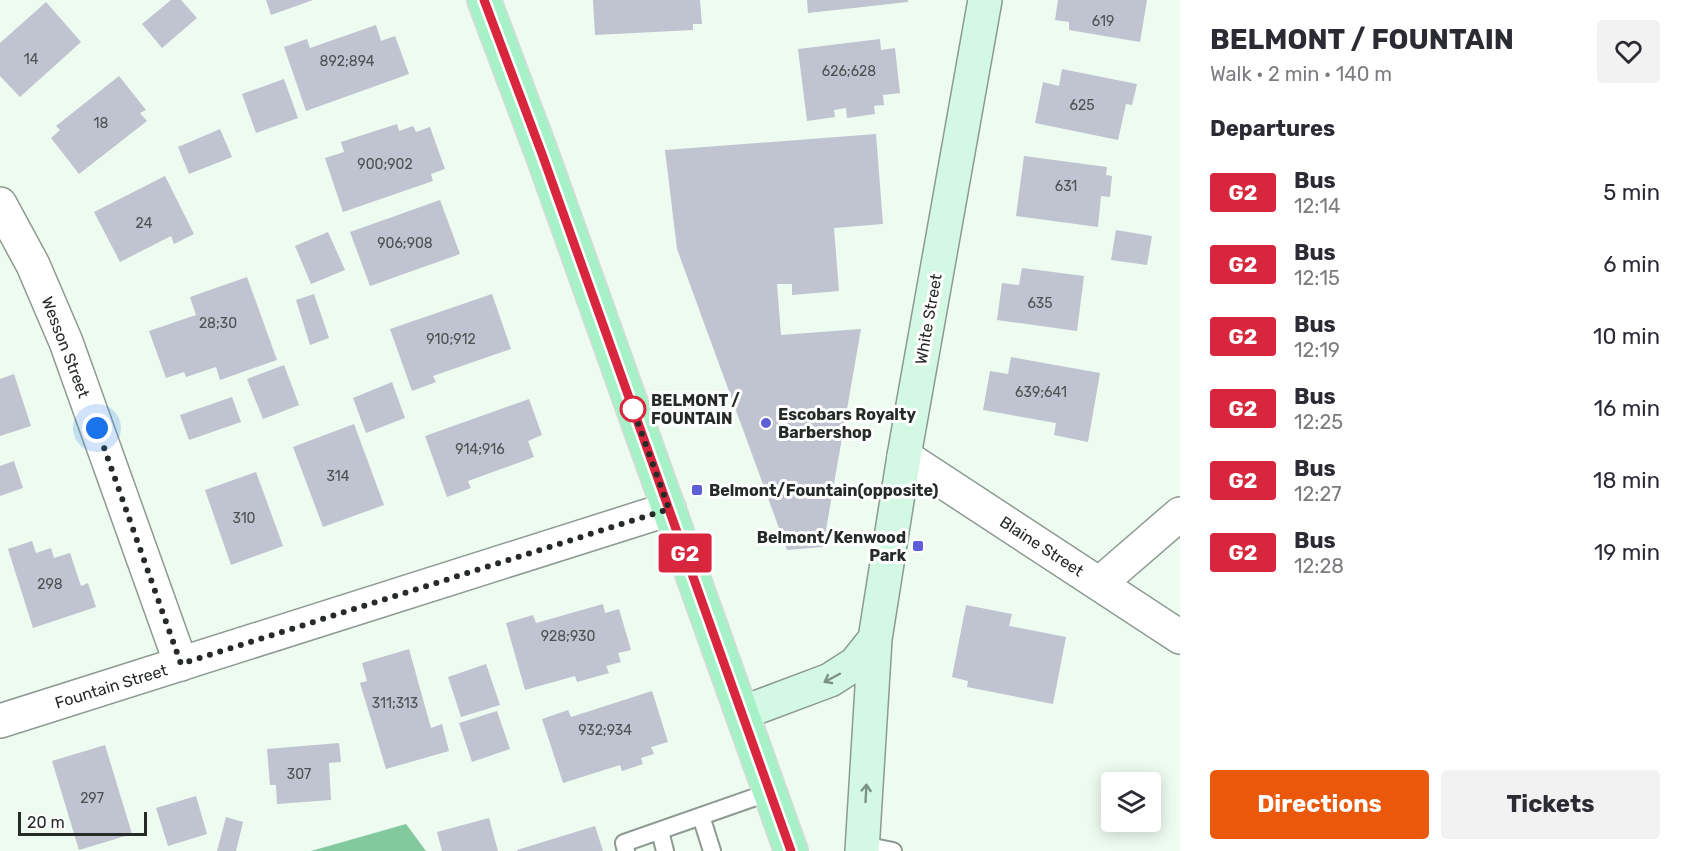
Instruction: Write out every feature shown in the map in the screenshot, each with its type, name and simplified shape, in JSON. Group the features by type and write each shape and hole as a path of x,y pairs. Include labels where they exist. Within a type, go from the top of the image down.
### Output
{"main road":[{"path":"484,0 542,154 791,851"},
{"name":"White Street","path":"873,849 875,639 904,456 985,0"},
{"name":"White Street","path":"742,713 830,680 855,664 875,639"}],"street":[{"name":"Wesson Street","path":"0,204 33,265 66,342 181,664"},
{"name":"Blaine Street","path":"904,456 1180,637"},
{"name":"Fountain Street","path":"0,721 669,509"},
{"path":"1099,584 1180,514"}],"lane":[{"path":"626,851 624,843 770,792"},
{"path":"701,816 712,851"},
{"path":"660,831 665,851"}],"green space":[{"path":"406,824 426,851 311,851"}],"building":[{"path":"171,0 181,0 197,18 162,48 142,24"},
{"path":"266,0 313,0 271,15"},
{"path":"593,0 700,0 702,24 693,24 693,30 595,35"},
{"path":"807,0 908,0 908,2 808,13"},
{"path":"1058,0 1147,0 1140,42 1069,30 1069,22 1055,20"},
{"path":"46,2 81,42 20,97 0,76 0,43"},
{"path":"376,25 381,41 395,36 409,74 306,111 284,47 307,39 310,48"},
{"path":"880,39 881,50 895,48 900,93 883,95 884,105 874,106 875,114 847,118 846,108 834,110 835,117 807,121 798,49"},
{"path":"1062,69 1137,84 1132,105 1126,104 1118,140 1035,123 1043,82 1059,86"},
{"path":"119,76 146,110 140,113 147,121 79,174 51,138 60,130 56,126"},
{"path":"284,79 298,118 256,133 242,94"},
{"path":"397,124 399,131 413,126 416,132 430,127 445,169 431,174 433,181 343,212 325,158 344,152 341,142"},
{"path":"220,129 232,157 189,174 178,147"},
{"path":"876,134 883,224 834,228 839,291 792,295 792,284 777,284 781,335 861,329 823,547 787,550 677,249 665,150"},
{"path":"1024,156 1107,167 1106,175 1112,176 1110,197 1101,196 1098,227 1016,216"},
{"path":"165,176 194,234 174,244 171,236 120,262 94,212"},
{"path":"440,200 460,254 370,286 350,232"},
{"path":"1116,230 1152,236 1147,265 1111,260"},
{"path":"328,232 345,270 311,284 295,246"},
{"path":"1022,268 1084,276 1077,331 997,320 1002,283 1019,285"},
{"path":"247,277 277,360 220,380 216,367 186,377 184,372 166,378 149,331 196,315 190,297"},
{"path":"314,294 329,338 310,345 296,300"},
{"path":"492,294 511,349 433,376 436,382 412,391 390,329"},
{"path":"1011,357 1100,373 1088,442 1054,435 1056,423 983,410 990,371 1008,374"},
{"path":"284,365 299,405 263,419 247,379"},
{"path":"14,374 31,426 0,436 0,379"},
{"path":"392,382 405,418 366,433 353,398"},
{"path":"232,397 241,422 189,440 180,415"},
{"path":"529,399 542,435 528,441 534,457 468,481 471,488 447,497 425,436"},
{"path":"354,424 384,505 323,527 293,447"},
{"path":"14,461 23,488 0,496 0,466"},
{"path":"256,472 283,546 231,565 205,490"},
{"path":"32,541 36,553 51,548 54,558 70,553 81,586 88,583 96,607 33,628 8,549"},
{"path":"603,604 605,613 619,609 631,650 618,653 621,662 606,666 609,673 577,682 575,676 525,690 506,623 533,615 536,623"},
{"path":"966,605 1012,614 1009,626 1066,637 1053,704 967,687 968,681 952,677"},
{"path":"409,649 431,728 442,724 449,751 386,769 360,683 367,681 362,663"},
{"path":"486,664 500,705 461,717 448,677"},
{"path":"652,691 668,742 651,747 654,754 641,758 643,764 622,771 620,765 563,783 542,719 568,710 571,717"},
{"path":"497,711 510,749 472,762 459,723"},
{"path":"339,743 341,762 329,763 331,800 277,804 276,785 270,785 267,749"},
{"path":"105,745 132,834 79,850 52,761"},
{"path":"196,796 207,834 168,846 156,808"},
{"path":"226,817 243,822 236,851 217,851"},
{"path":"489,818 498,851 442,851 437,832"},
{"path":"595,826 603,851 517,850"}],"bus line":[{"name":"G2","path":"484,0 542,154 791,851"}],"place":[{"name":"BELMONT / FOUNTAIN","path":"633,409"},
{"name":"Escobars Royalty Barbershop","path":"766,423"},
{"name":"Belmont/Fountain(opposite)","path":"697,490"},
{"name":"Belmont/Kenwood Park","path":"918,546"}],"route":[{"path":"97,428 181,664 669,509 629,398 633,409"}]}
